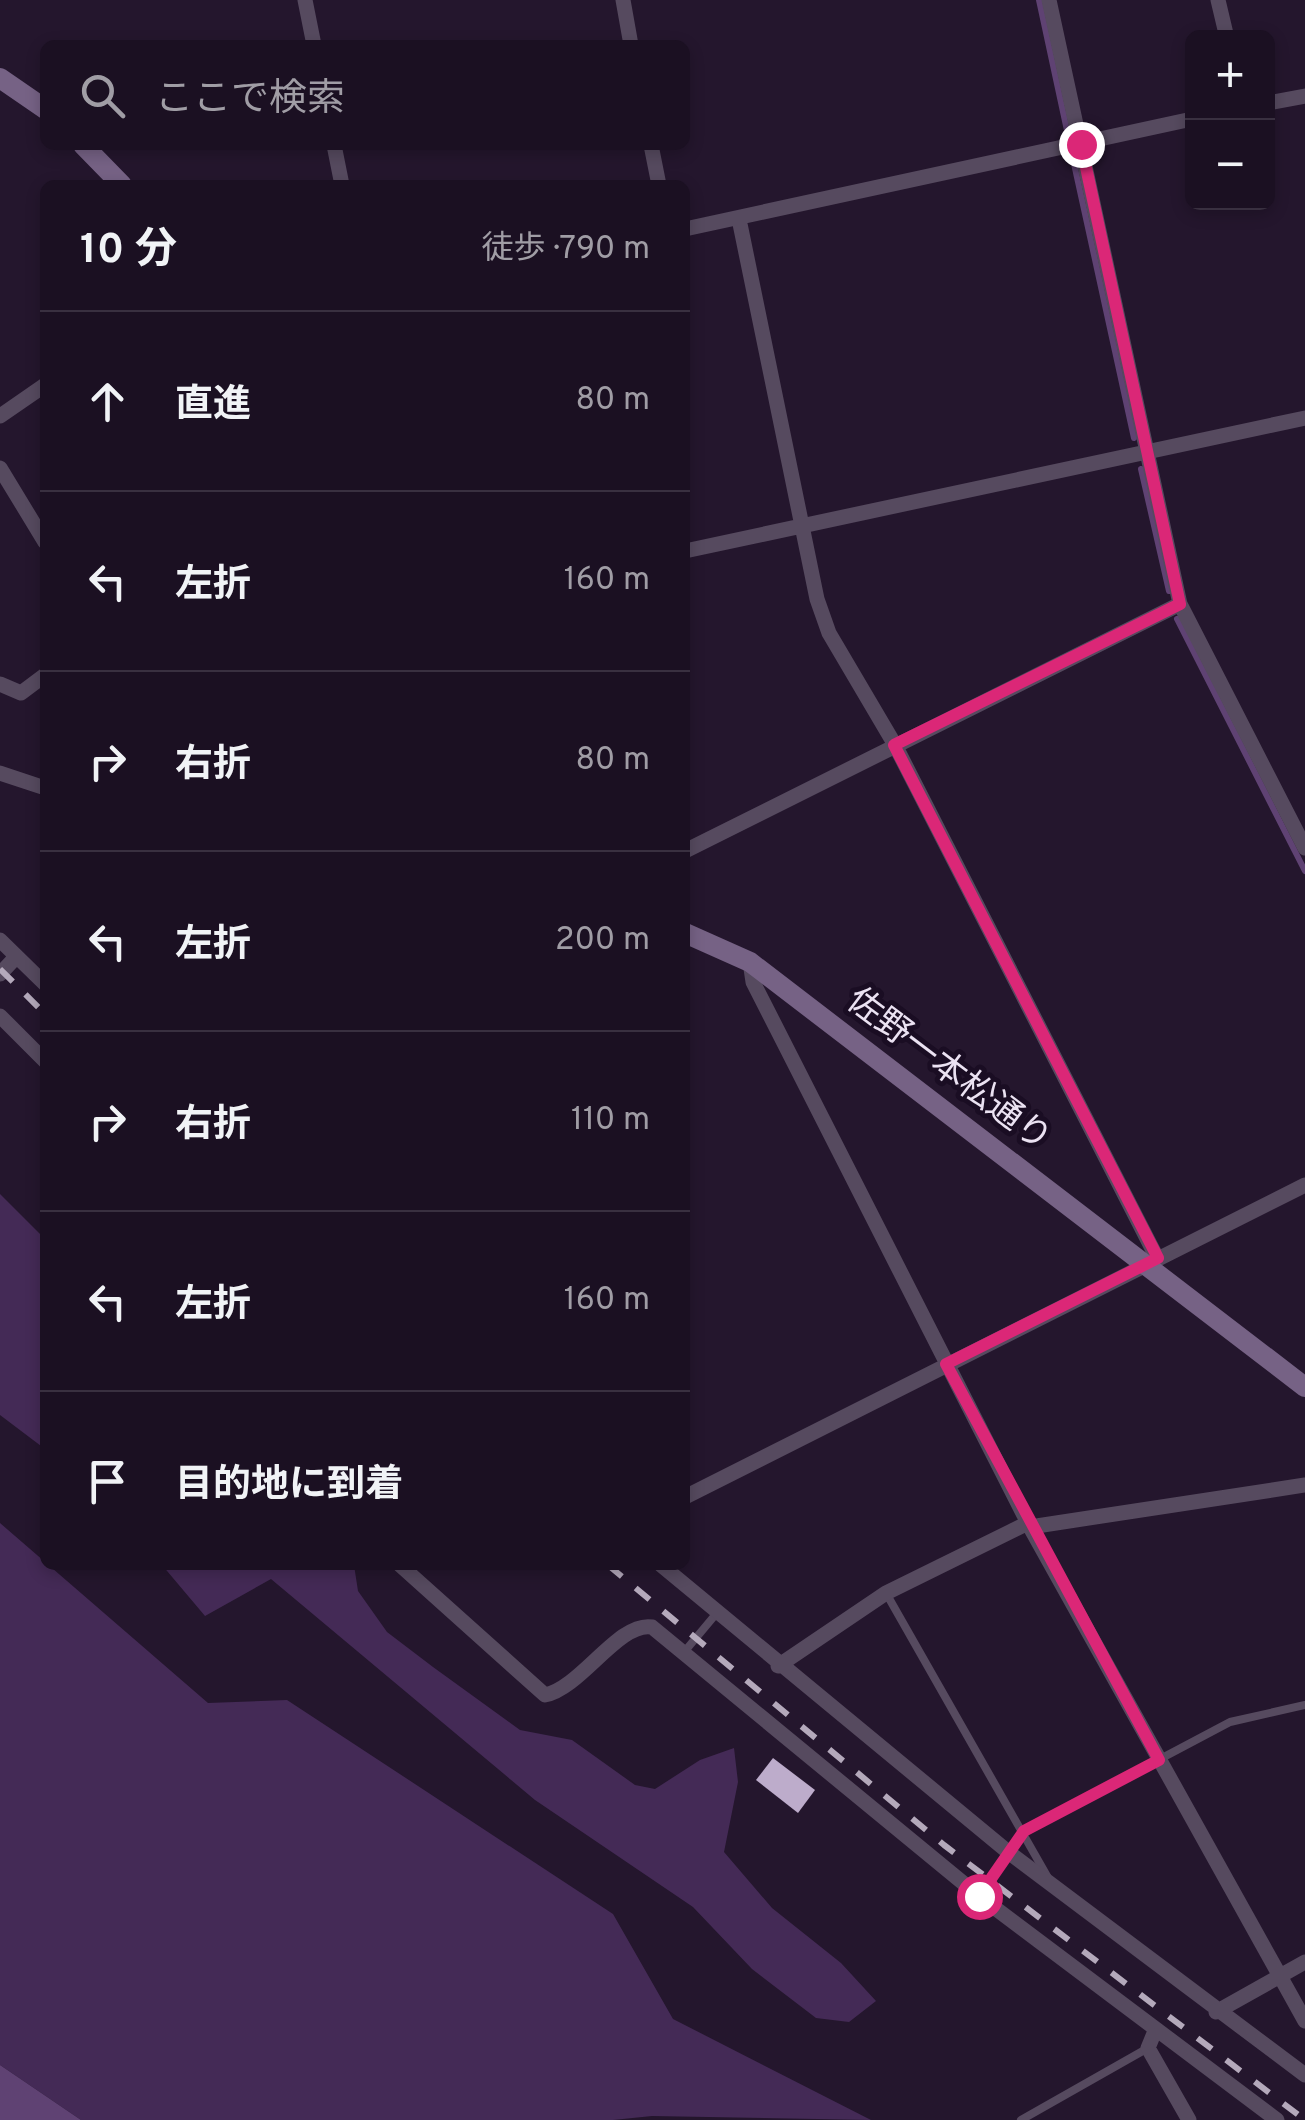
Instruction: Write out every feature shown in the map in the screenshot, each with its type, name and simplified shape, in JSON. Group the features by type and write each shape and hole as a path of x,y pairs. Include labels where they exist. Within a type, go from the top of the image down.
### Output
{"street":[{"path":"305,0 313,40"},
{"path":"623,0 631,40"},
{"path":"1050,0 1180,604 1305,848"},
{"path":"1218,0 1224,30"},
{"path":"0,78 40,106"},
{"path":"1275,102 1305,96"},
{"path":"690,228 1188,120"},
{"path":"88,150 117,180"},
{"path":"335,150 341,180"},
{"path":"652,150 657,180"},
{"path":"739,220 802,526 829,633 894,745 1153,1260"},
{"path":"0,416 40,388"},
{"path":"690,549 1305,418"},
{"path":"0,468 40,534"},
{"path":"690,848 1180,604"},
{"path":"0,684 21,693 40,679"},
{"path":"0,773 40,786"},
{"name":"佐野一本松通り","path":"690,936 750,962 1153,1260 1305,1387"},
{"path":"0,940 40,979"},
{"path":"0,974 16,957"},
{"path":"750,962 754,982 1029,1525 1305,2021"},
{"path":"0,1016 40,1056"},
{"path":"690,1494 1305,1186"},
{"path":"778,1666 886,1593 1029,1525 1305,1485"},
{"path":"406,1570 545,1695 562,1689 643,1626 685,1651 979,1896 1277,2120"},
{"path":"668,1570 778,1666 1007,1852 1305,2075"},
{"path":"1216,2012 1305,1962"},
{"path":"1155,2032 1148,2048 1188,2120"}],"lane":[{"path":"886,1593 1024,1831 1050,1885"},
{"path":"685,1651 716,1614"},
{"path":"979,1896 1024,1831 1230,1722 1305,1705"},
{"path":"1022,2120 1148,2048"}],"shaded area":[{"path":"0,1194 40,1234 40,1445 0,1415"},
{"path":"0,1523 40,1558 40,1570 54,1570 208,1703 287,1700 613,1914 673,2019 871,2120 652,2116 613,2120 81,2120 0,2065"},
{"path":"166,1570 355,1570 358,1591 387,1632 520,1730 572,1740 635,1785 655,1789 700,1760 734,1748 738,1782 724,1852 772,1908 841,1963 876,2001 849,2022 816,2018 752,1969 693,1907 535,1800 271,1579 205,1616"},
{"path":"0,2065 81,2120 0,2120"}],"building":[{"path":"773,1758 815,1790 798,1813 756,1780"}],"waterway":[{"path":"1039,0 1068,135"},
{"path":"1073,159 1134,438"},
{"path":"1141,469 1169,591"},
{"path":"1177,619 1305,871"}],"railway":[{"path":"0,969 40,1009"},
{"path":"614,1570 944,1845 1305,2120"}],"route":[{"path":"979,1896 1024,1831 1159,1760 1030,1527 946,1364 1158,1258 894,745 1180,604 1081,144"}]}
